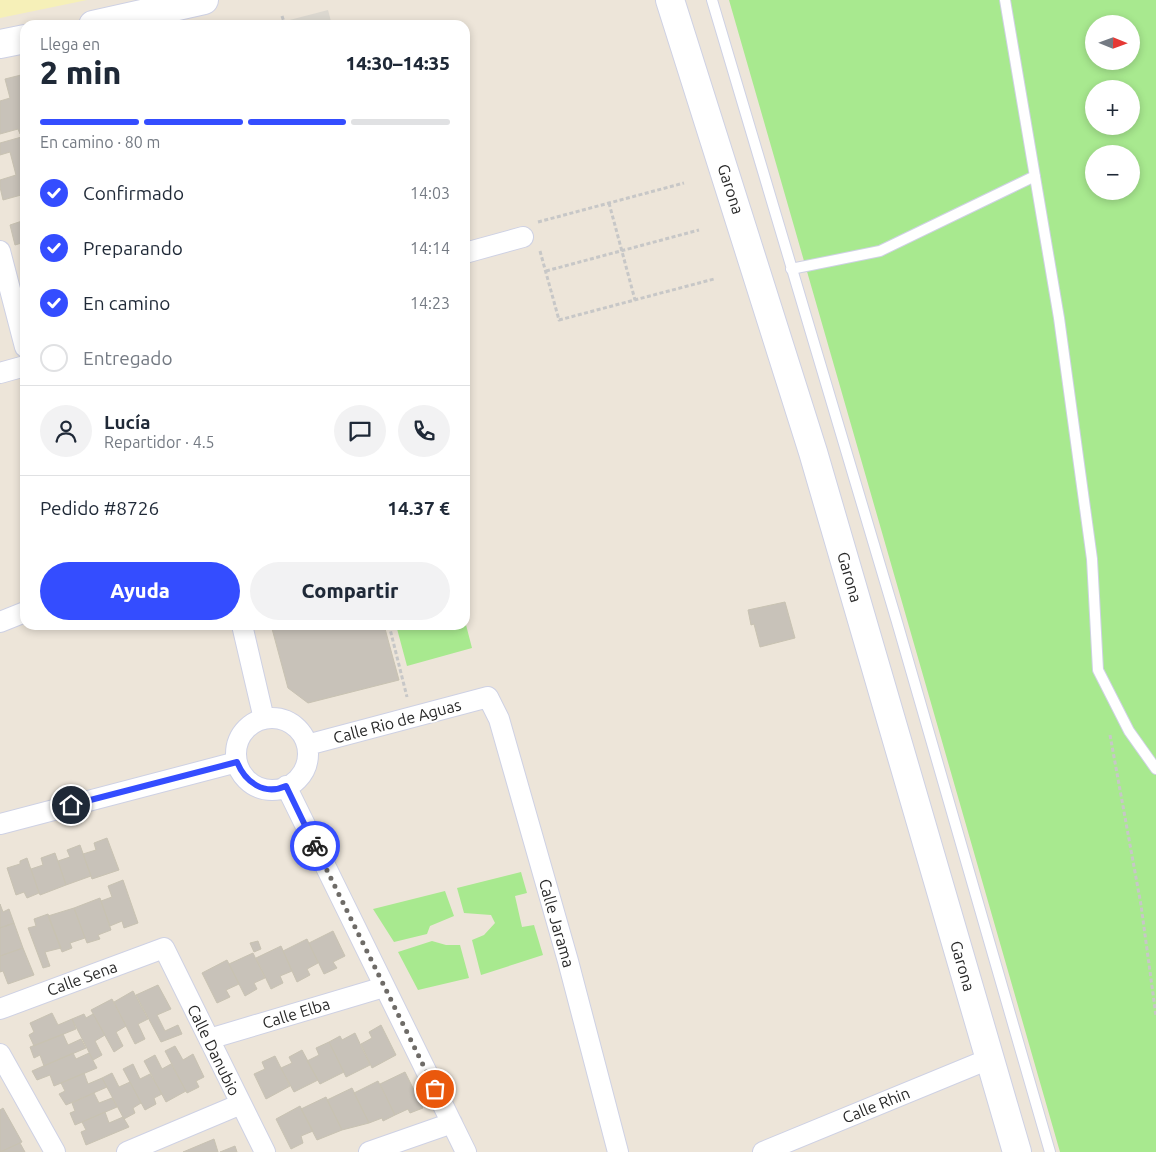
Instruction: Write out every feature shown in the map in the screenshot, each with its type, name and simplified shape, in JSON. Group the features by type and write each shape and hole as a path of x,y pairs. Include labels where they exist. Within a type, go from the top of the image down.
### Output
{"main road":[{"path":"115,20 204,0"},
{"name":"Garona","path":"671,1 813,452 1017,1152"},
{"path":"0,44 20,40"}],"street":[{"path":"470,252 531,234"},
{"path":"0,251 20,328"},
{"path":"0,373 20,367"},
{"path":"0,622 20,614"},
{"path":"243,630 264,719"},
{"name":"Calle Rio de Aguas","path":"307,745 488,697"},
{"name":"Calle Jarama","path":"488,697 499,719 555,914 618,1152"},
{"path":"275,718 296,726 307,745 308,757 305,768 300,777 286,786 269,790 258,787 249,781 237,762 238,745 245,730 253,723 264,719 275,718"},
{"path":"0,824 237,762"},
{"path":"286,786 466,1152"},
{"name":"Calle Sena","path":"0,1009 164,948"},
{"name":"Calle Danubio","path":"164,948 265,1152"},
{"name":"Calle Elba","path":"209,1039 384,987"},
{"path":"0,1054 55,1152"},
{"name":"Calle Rhin","path":"762,1152 989,1059"},
{"path":"127,1152 241,1104"},
{"path":"369,1152 452,1123"}],"lane":[{"path":"712,0 894,613 1050,1152"},
{"path":"1005,0 1058,318 1092,559 1098,670 1129,731 1156,769"},
{"path":"791,269 880,251 1035,176"}],"path":[{"path":"282,16 283,20"},
{"path":"684,183 609,203 531,234 546,271 559,320 714,279"},
{"path":"609,203 635,300"},
{"path":"546,271 699,230"},
{"path":"390,630 412,717"},
{"path":"1109,728 1141,905 1156,1016"}],"green space":[{"path":"729,0 1156,0 1156,1152 1060,1152"},
{"path":"397,630 467,630 472,648 407,666"},
{"path":"521,872 527,893 515,896 522,927 534,925 543,955 481,975 472,940 484,935 495,923 491,915 464,913 457,888"},
{"path":"445,891 454,916 430,926 427,934 394,942 373,909"},
{"path":"432,941 446,945 460,945 469,978 418,990 398,952"}],"sand":[{"path":"0,0 87,0 0,18"}],"shaded area":[{"path":"328,10 331,20 290,20"}],"building":[{"path":"20,75 20,134 18,129 0,134 0,101 10,98 5,79"},
{"path":"20,137 20,195 3,200 0,180 16,175 10,152 0,155 0,143"},
{"path":"20,222 20,244 15,245 10,225"},
{"path":"785,602 795,638 760,647 754,624 751,625 748,610"},
{"path":"272,630 385,630 399,680 308,703 288,688"},
{"path":"107,838 119,870 92,879 83,854 96,850 94,843"},
{"path":"80,845 91,876 66,885 58,861 70,857 67,850"},
{"path":"55,853 66,885 40,895 31,869 43,865 41,858"},
{"path":"27,858 39,893 27,898 24,892 16,895 7,868 20,864 20,861"},
{"path":"123,880 138,923 124,928 122,921 110,926 101,901 112,897 108,886"},
{"path":"100,898 111,930 98,935 100,939 87,943 74,908"},
{"path":"0,904 3,912 9,909 14,923 0,928"},
{"path":"74,908 85,938 70,943 72,948 62,952 48,916"},
{"path":"48,914 61,948 45,952 50,966 43,968 28,928 36,926 34,919"},
{"path":"14,923 23,948 0,956 0,928"},
{"path":"333,931 345,956 333,962 337,968 324,974 309,943"},
{"path":"307,939 318,963 307,969 310,975 297,982 283,951"},
{"path":"258,941 261,949 254,952 250,943"},
{"path":"281,946 292,971 280,976 283,983 271,989 256,958"},
{"path":"23,948 34,975 8,984 3,971 0,972 0,956"},
{"path":"253,953 265,978 254,983 257,989 245,996 229,964"},
{"path":"227,960 239,984 226,990 230,997 217,1003 202,973"},
{"path":"158,985 171,1009 157,1015 165,1031 178,1025 182,1034 161,1042 136,995"},
{"path":"133,991 148,1019 138,1024 145,1039 135,1044 114,1002"},
{"path":"112,999 126,1026 116,1032 123,1046 114,1052 91,1010"},
{"path":"52,1013 58,1025 72,1019 76,1029 34,1046 29,1035 34,1032 30,1023"},
{"path":"84,1014 86,1018 93,1014 105,1035 95,1041 102,1055 93,1060 72,1019"},
{"path":"381,1025 396,1055 372,1068 361,1044 372,1038 369,1032"},
{"path":"355,1033 370,1065 346,1077 329,1042 340,1036 342,1040"},
{"path":"63,1034 68,1045 81,1039 86,1048 44,1066 40,1055 34,1058 30,1047"},
{"path":"329,1042 344,1072 320,1084 307,1061 319,1055 316,1048"},
{"path":"175,1046 183,1060 193,1054 204,1077 196,1081 199,1087 187,1093 165,1051"},
{"path":"302,1050 318,1080 294,1092 281,1068 292,1063 289,1057"},
{"path":"73,1053 76,1059 89,1053 97,1068 54,1086 50,1075 37,1080 32,1071"},
{"path":"155,1055 162,1069 171,1064 186,1091 166,1102 144,1061"},
{"path":"275,1056 290,1086 266,1099 254,1074 265,1069 262,1062"},
{"path":"133,1064 140,1079 150,1074 162,1094 154,1098 156,1104 145,1110 123,1069"},
{"path":"405,1072 423,1108 410,1113 408,1109 395,1115 380,1084"},
{"path":"84,1073 88,1084 102,1078 107,1087 66,1105 59,1094 65,1091 61,1083"},
{"path":"112,1073 119,1087 130,1082 141,1103 133,1108 135,1113 124,1119 102,1078"},
{"path":"378,1081 395,1115 383,1121 382,1118 369,1123 354,1093"},
{"path":"352,1088 369,1123 342,1130 327,1100"},
{"path":"94,1093 99,1103 112,1098 117,1107 75,1125 70,1113 75,1111 72,1103"},
{"path":"326,1097 342,1130 317,1140 301,1109"},
{"path":"300,1106 313,1131 301,1136 303,1143 291,1149 276,1119"},
{"path":"3,1108 22,1142 0,1152 0,1110"},
{"path":"105,1112 109,1123 123,1117 129,1127 86,1145 81,1132 86,1130 82,1122"},
{"path":"214,1139 218,1152 183,1152"},
{"path":"20,1143 25,1152 0,1152"},
{"path":"235,1146 237,1152 220,1152"}],"way so far":[{"path":"315,846 435,1089"}],"route":[{"path":"71,805 237,762 249,781 258,787 269,790 280,789 286,786 315,846"}]}
